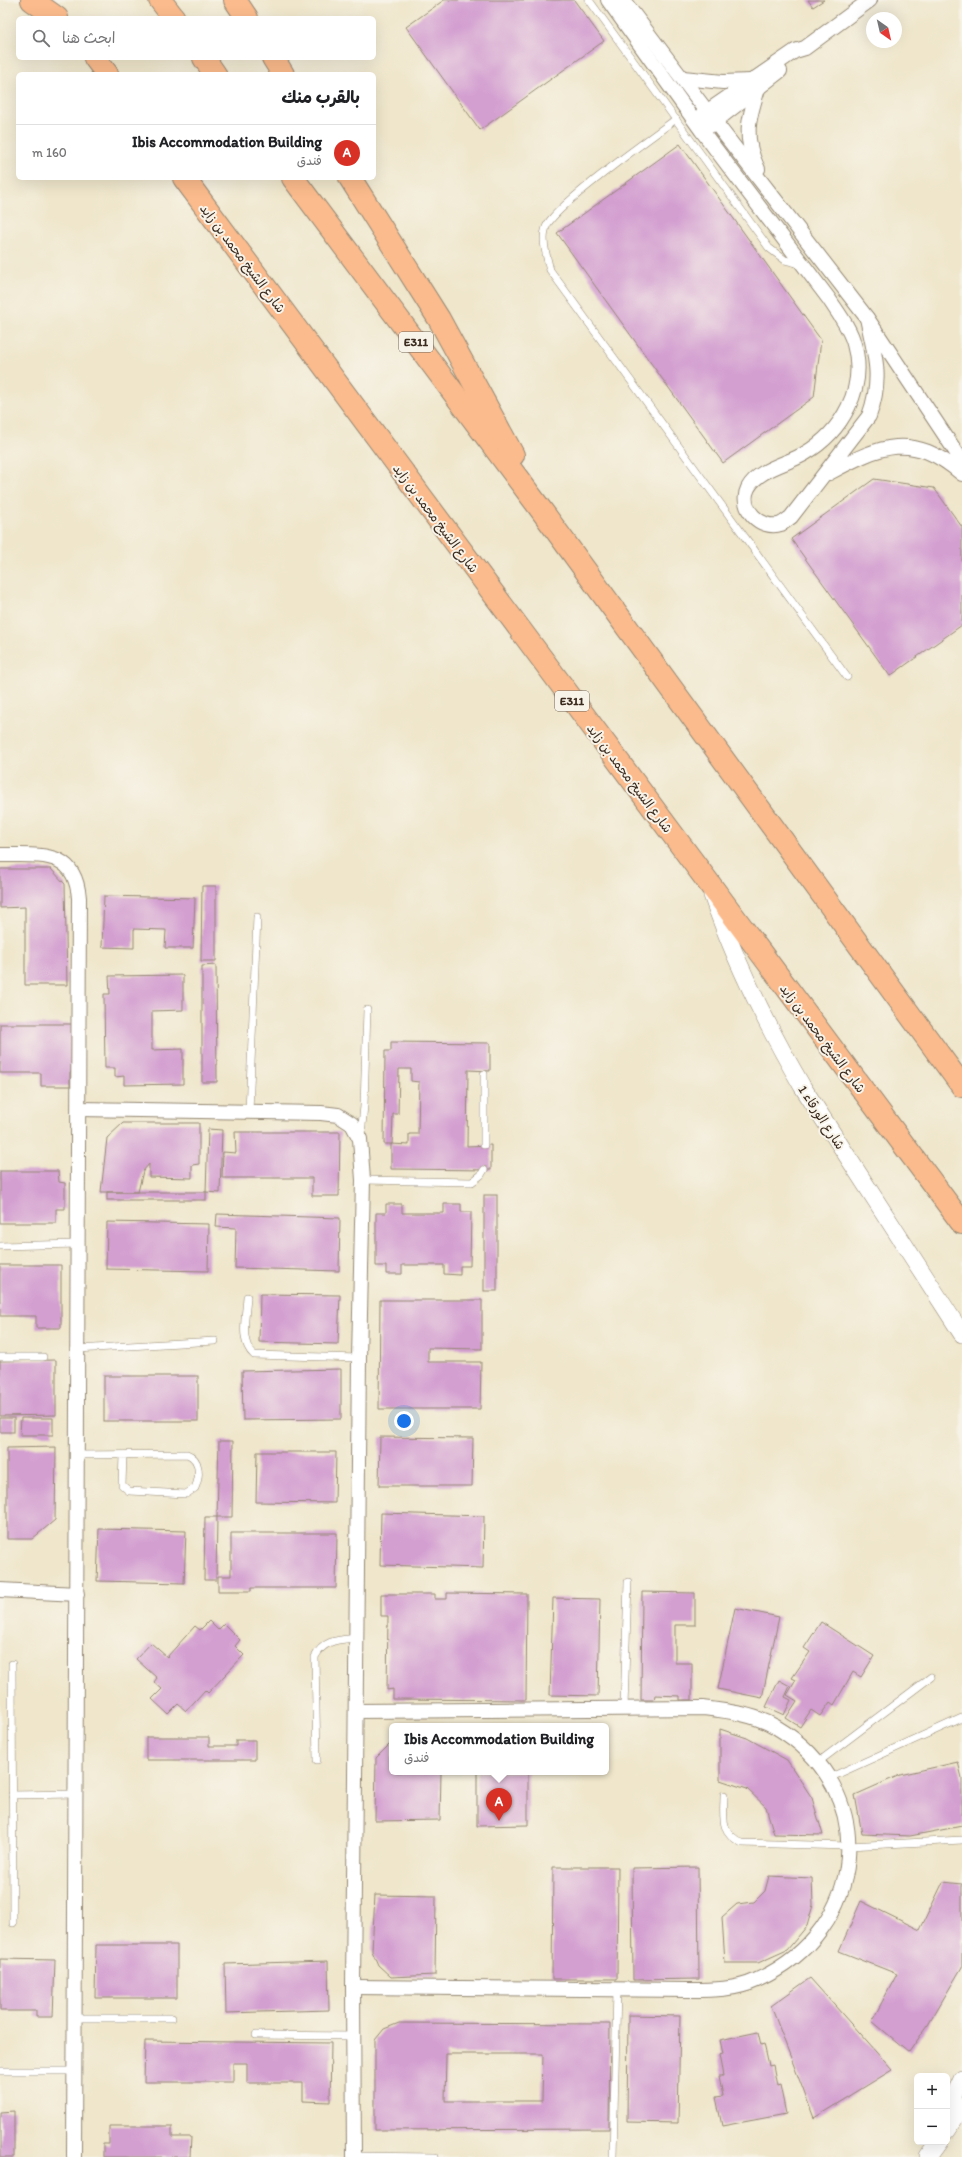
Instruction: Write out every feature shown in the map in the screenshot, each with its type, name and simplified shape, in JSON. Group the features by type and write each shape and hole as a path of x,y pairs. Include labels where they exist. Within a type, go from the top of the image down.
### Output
{"highway":[{"path":"32,0 54,16"},
{"path":"53,0 65,16"},
{"path":"160,0 172,16"},
{"path":"235,0 246,16"},
{"path":"96,60 106,72"},
{"path":"206,60 214,72"},
{"path":"274,60 282,72"},
{"name":"شارع الشيخ محمد بن زايد","path":"185,180 962,1223"},
{"name":"E311","path":"294,180 539,507 962,1086"},
{"path":"351,180 439,319 507,443 539,507"}],"street":[{"path":"608,0 843,321 854,344 858,370 854,396 843,420 826,440 804,454 755,479 748,489 746,501 750,512 758,521 770,525 781,524 791,517 825,475 869,416 876,397 878,376 867,318"},
{"path":"623,0 711,117 867,318 962,461"},
{"path":"699,125 754,85 795,51 805,48 870,0"},
{"path":"683,78 754,85"},
{"path":"754,85 748,140 758,168 778,202"},
{"path":"825,475 879,449 901,446 924,450 944,459 962,474"},
{"path":"0,855 57,858 70,868 78,882 77,1594 74,2157"},
{"name":"شارع الورقاء 1","path":"709,885 740,968 779,1048 962,1334"},
{"path":"78,1109 338,1115 352,1124 360,1139 363,1180 359,1358 353,1987 354,2156"},
{"path":"0,1590 77,1594"},
{"path":"353,1987 723,1990 756,1981 786,1965 812,1942 832,1914 845,1882 849,1846 844,1812 829,1778 805,1748 775,1726 740,1712 703,1708 356,1711"},
{"path":"948,2109 962,2079"},
{"path":"950,2125 962,2107"},
{"path":"921,2157 928,2145"},
{"path":"928,2157 937,2145"}],"lane":[{"path":"589,0 769,248 784,260 802,264"},
{"path":"676,119 561,208 546,227 545,247 550,270 847,676"},
{"path":"249,1112 257,917"},
{"path":"360,1139 364,1106 368,1010"},
{"path":"484,1074 484,1145"},
{"path":"363,1180 472,1182 477,1180 484,1170"},
{"path":"0,1246 78,1244"},
{"path":"247,1297 245,1342 248,1350 254,1355 359,1358"},
{"path":"77,1349 215,1341"},
{"path":"0,1357 43,1357"},
{"path":"77,1455 123,1455 190,1456 196,1460 198,1467 195,1488 186,1494 128,1491 122,1485 123,1455"},
{"path":"624,1708 628,1582"},
{"path":"317,1760 315,1657 326,1644 337,1640 357,1638"},
{"path":"12,1664 13,1923"},
{"path":"817,1763 931,1677"},
{"path":"829,1778 962,1718"},
{"path":"12,1795 76,1794"},
{"path":"724,1795 724,1824 727,1832 733,1839 742,1843 849,1846 962,1840"},
{"path":"613,2157 617,1990"},
{"path":"75,2018 172,2018"},
{"path":"256,2035 353,2036"},
{"path":"0,2071 75,2071"},
{"path":"354,2156 435,2157"}],"building":[{"path":"444,0 574,0 604,41 480,130 406,27"},
{"path":"808,0 824,0 813,7"},
{"path":"680,144 821,340 814,397 723,463 557,233"},
{"path":"874,479 934,488 962,527 962,625 890,676 791,539"},
{"path":"0,869 51,869 65,884 67,985 25,985 25,907 0,908"},
{"path":"202,886 216,886 216,961 201,961"},
{"path":"104,896 195,898 193,948 165,948 166,930 134,929 134,948 102,947"},
{"path":"216,965 217,1082 202,1082 202,966"},
{"path":"183,975 183,1010 152,1011 152,1050 183,1049 183,1084 124,1085 124,1076 115,1077 115,1068 105,1068 104,994 110,994 109,976"},
{"path":"0,1024 73,1024 73,1072 70,1072 70,1086 41,1086 41,1073 0,1073"},
{"path":"391,1042 490,1043 490,1071 468,1070 467,1146 491,1145 491,1170 391,1169 391,1144 384,1144 385,1051 391,1051","holes":["399,1069 411,1069 411,1081 419,1082 418,1134 409,1134 409,1145 391,1144 393,1114 398,1114"]},
{"path":"123,1123 199,1123 199,1164 192,1165 192,1178 149,1177 149,1164 143,1171 138,1192 101,1192 107,1138"},
{"path":"208,1129 222,1130 220,1193 206,1192"},
{"path":"235,1132 340,1132 339,1196 312,1196 312,1178 222,1178 223,1152 236,1153"},
{"path":"0,1171 58,1171 59,1182 65,1183 65,1209 56,1209 56,1223 0,1223"},
{"path":"107,1192 206,1192 206,1200 107,1200"},
{"path":"484,1195 497,1195 497,1291 484,1291"},
{"path":"386,1204 402,1204 402,1213 444,1213 444,1204 461,1204 461,1212 471,1212 470,1266 460,1266 460,1275 444,1274 444,1265 402,1265 402,1274 386,1274 386,1266 376,1266 376,1213 386,1213"},
{"path":"217,1214 340,1218 339,1271 235,1268 236,1228 216,1227"},
{"path":"107,1222 209,1224 208,1271 106,1269"},
{"path":"0,1265 61,1265 61,1328 36,1328 36,1316 0,1316"},
{"path":"260,1294 340,1295 338,1344 259,1342"},
{"path":"380,1300 482,1300 482,1349 428,1348 428,1362 481,1362 480,1409 379,1409"},
{"path":"56,1360 56,1415 0,1416 0,1361"},
{"path":"341,1369 341,1419 243,1420 242,1371"},
{"path":"104,1376 198,1376 198,1421 104,1421"},
{"path":"0,1418 14,1418 14,1432 0,1432"},
{"path":"21,1418 53,1418 53,1435 20,1435"},
{"path":"380,1437 473,1438 472,1486 379,1486"},
{"path":"219,1441 233,1441 232,1517 217,1517"},
{"path":"56,1447 55,1520 32,1539 7,1539 7,1448"},
{"path":"257,1452 336,1452 335,1503 256,1502"},
{"path":"381,1513 484,1516 483,1568 380,1565"},
{"path":"205,1517 217,1517 216,1580 204,1580"},
{"path":"99,1529 186,1531 184,1583 97,1581"},
{"path":"231,1533 337,1533 336,1588 251,1588 251,1591 218,1591 218,1576 231,1576"},
{"path":"642,1592 695,1593 695,1625 675,1625 675,1663 692,1663 692,1700 680,1700 680,1696 655,1695 654,1700 641,1700"},
{"path":"447,1593 527,1594 526,1700 393,1699 393,1689 387,1690 388,1616 381,1616 381,1594 435,1594 435,1599 447,1599"},
{"path":"553,1598 600,1599 598,1696 550,1695"},
{"path":"735,1608 779,1617 762,1698 718,1689"},
{"path":"209,1621 218,1630 224,1624 240,1640 235,1646 244,1655 208,1693 205,1690 186,1711 178,1704 168,1714 152,1699 162,1689 154,1682 157,1678 136,1659 151,1643 167,1657 195,1626 200,1630"},
{"path":"821,1622 874,1656 861,1677 853,1672 834,1705 830,1702 820,1716 811,1710 800,1727 786,1718 797,1701 787,1695 796,1680 792,1678 810,1652 804,1648"},
{"path":"779,1680 790,1686 785,1697 791,1700 784,1715 766,1707"},
{"path":"720,1729 747,1738 787,1760 812,1798 823,1835 774,1834 766,1807 747,1789 720,1780"},
{"path":"146,1737 209,1737 209,1746 236,1746 236,1740 255,1740 255,1760 146,1760"},
{"path":"389,1745 389,1775 441,1775 440,1820 375,1821 376,1758"},
{"path":"958,1762 962,1778 962,1826 910,1836 862,1834 855,1795 900,1775"},
{"path":"477,1775 528,1775 528,1825 477,1826"},
{"path":"553,1867 618,1867 617,1979 552,1979"},
{"path":"698,1867 699,1979 633,1980 632,1868"},
{"path":"769,1876 812,1878 813,1905 807,1926 787,1950 758,1963 725,1963 722,1917 737,1904 754,1902 765,1891"},
{"path":"943,1882 962,1884 962,1967 928,2025 909,2052 872,2021 897,1974 839,1951 861,1901 920,1930"},
{"path":"375,1895 436,1896 435,1975 391,1977 378,1965 372,1951"},
{"path":"96,1945 177,1945 177,1998 95,1998"},
{"path":"0,1959 55,1960 53,2017 36,2017 36,2011 0,2011"},
{"path":"328,1961 329,2010 226,2013 225,1964"},
{"path":"810,1978 892,2070 814,2118 771,2006"},
{"path":"628,2015 680,2016 678,2123 627,2122"},
{"path":"399,2023 610,2024 609,2129 375,2130 375,2040 384,2029","holes":["446,2054 543,2054 542,2101 445,2101"]},
{"path":"758,2032 761,2045 764,2044 769,2066 773,2065 777,2086 780,2085 786,2114 722,2126 716,2097 723,2096 719,2076 723,2076 719,2055 723,2054 720,2040"},
{"path":"145,2041 331,2043 330,2102 303,2101 303,2083 247,2083 247,2063 233,2063 233,2082 144,2082"},
{"path":"14,2111 14,2157 0,2157 0,2112"},
{"path":"109,2126 172,2126 172,2137 191,2137 190,2157 103,2157 103,2144 109,2144"}],"place":[{"name":"Ibis Accommodation Building","path":"499,1821"}]}
